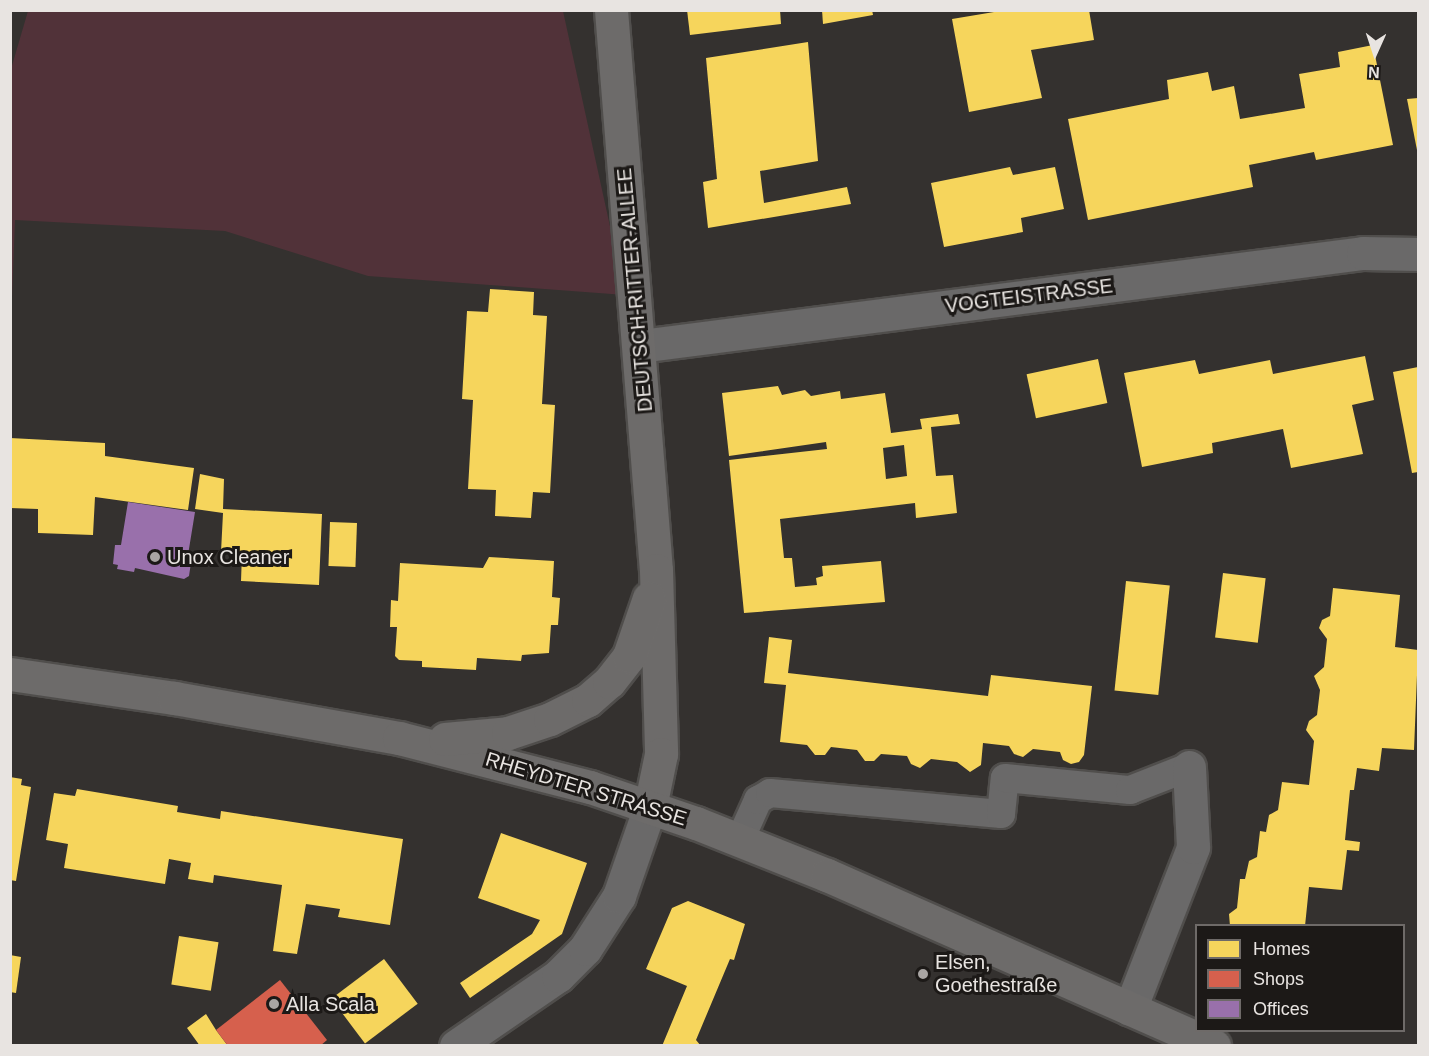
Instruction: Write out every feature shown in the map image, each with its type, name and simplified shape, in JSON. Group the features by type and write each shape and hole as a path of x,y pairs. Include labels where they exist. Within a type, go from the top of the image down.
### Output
{"main road":[{"name":"DEUTSCH-RITTER-ALLEE","path":"611,10 640,346 656,570 661,754 650,807"},
{"name":"DEUTSCH-RITTER-ALLEE","path":"399,738 457,739 508,733 550,719 588,700 609,682 629,656 656,570"},
{"name":"RHEYDTER STRASSE","path":"10,674 399,738 529,769 650,807 740,840 1214,1046"}],"street":[{"name":"VOGTEISTRASSE","path":"640,346 1364,253 1419,254"},
{"path":"1130,1009 1193,847 1189,767"},
{"path":"456,1046 558,976 585,949 619,896 650,807"}],"lane":[{"path":"740,840 758,800 770,794 1001,814 1005,778 1130,790 1189,767"}],"shaded area":[{"path":"28,11 563,11 625,295 368,276 225,231 15,220 11,324 11,69"}],"building: Homes":[{"path":"687,10 780,10 781,24 690,35"},
{"path":"822,10 872,10 873,15 823,24"},
{"path":"1006,10 1089,10 1094,40 1031,50 1042,98 969,112 952,19"},
{"path":"808,42 818,161 760,171 764,203 847,187 851,204 708,228 703,182 717,179 706,58"},
{"path":"1373,45 1393,145 1316,160 1314,152 1249,165 1253,187 1088,220 1068,119 1169,99 1167,80 1208,72 1212,91 1234,86 1240,119 1305,108 1299,74 1340,67 1338,52"},
{"path":"1418,98 1418,150 1417,150 1407,99"},
{"path":"1010,167 1013,175 1055,167 1064,209 1021,218 1023,232 944,247 931,183"},
{"path":"490,289 534,292 533,315 547,316 542,404 555,405 550,493 533,492 531,518 495,516 496,490 468,489 473,400 462,399 467,311 488,312"},
{"path":"1365,356 1374,400 1352,405 1363,454 1291,468 1283,429 1212,443 1213,453 1142,467 1124,373 1195,360 1199,374 1270,360 1273,374"},
{"path":"1098,359 1107,403 1036,418 1027,374"},
{"path":"1418,367 1418,472 1412,473 1393,372"},
{"path":"778,386 782,395 805,390 811,396 840,391 841,399 885,393 891,433 922,429 920,419 958,414 960,424 931,427 936,476 953,475 957,513 916,518 915,503 780,519 784,558 792,558 795,587 817,585 816,578 823,576 822,566 881,561 885,602 744,613 729,460 827,449 826,442 729,456 722,393","holes":["904,445 907,476 886,479 883,448"]},
{"path":"10,438 105,443 105,456 194,468 188,510 95,497 93,535 38,533 38,509 10,508"},
{"path":"200,474 224,479 223,509 322,514 319,585 241,581 242,553 221,552 223,513 195,509"},
{"path":"330,522 357,523 355,567 328,566"},
{"path":"489,557 554,561 552,597 560,598 558,625 551,625 549,653 522,655 521,661 477,658 476,670 422,667 422,661 399,660 395,656 397,627 390,627 391,600 398,601 400,563 483,568"},
{"path":"1223,573 1266,578 1258,643 1215,638"},
{"path":"1126,581 1170,586 1158,695 1115,690"},
{"path":"1333,588 1400,595 1395,647 1418,650 1414,750 1382,748 1379,771 1357,768 1354,790 1350,790 1345,840 1360,842 1359,851 1347,850 1342,890 1309,887 1305,924 1230,924 1229,914 1237,908 1240,879 1245,879 1249,861 1257,857 1260,831 1266,832 1269,815 1278,810 1282,782 1309,785 1314,741 1306,730 1309,721 1317,715 1320,690 1314,676 1324,667 1327,639 1319,628 1322,620 1330,616"},
{"path":"769,637 792,640 788,673 988,696 991,675 1092,686 1084,755 1079,762 1071,764 1063,760 1060,752 1033,749 1023,757 1014,754 1009,746 983,743 981,765 970,772 957,762 931,759 920,768 911,764 907,756 881,754 874,761 865,761 857,750 831,747 825,755 815,755 807,745 780,742 786,685 764,683"},
{"path":"10,777 22,779 21,785 31,787 16,881 10,880"},
{"path":"77,789 178,806 177,812 220,819 221,811 403,839 390,925 338,917 340,909 306,904 297,954 273,951 282,885 214,875 213,883 188,879 191,863 169,859 165,884 64,868 68,844 46,840 54,793 75,796"},
{"path":"501,833 587,863 562,934 470,998 460,983 532,934 540,920 478,898"},
{"path":"688,901 745,924 734,960 730,959 696,1040 701,1046 662,1046 687,986 646,969 672,908"},
{"path":"179,936 219,942 211,991 171,984"},
{"path":"10,955 21,957 16,993 10,992"},
{"path":"384,959 418,1004 365,1043 331,999"},
{"path":"206,1014 228,1046 200,1046 187,1028"}],"building: Shops":[{"name":"Alla Scala","path":"280,980 327,1040 320,1046 228,1046 216,1030"}],"building: Offices":[{"path":"128,502 195,512 188,555 192,556 189,576 184,579 135,568 134,572 117,569 118,565 113,564 115,545 121,545"}],"place":[{"name":"Unox Cleaner","path":"155,557"},
{"name":"Elsen, Goethestraße","path":"923,974"},
{"name":"Alla Scala","path":"274,1004"}]}
